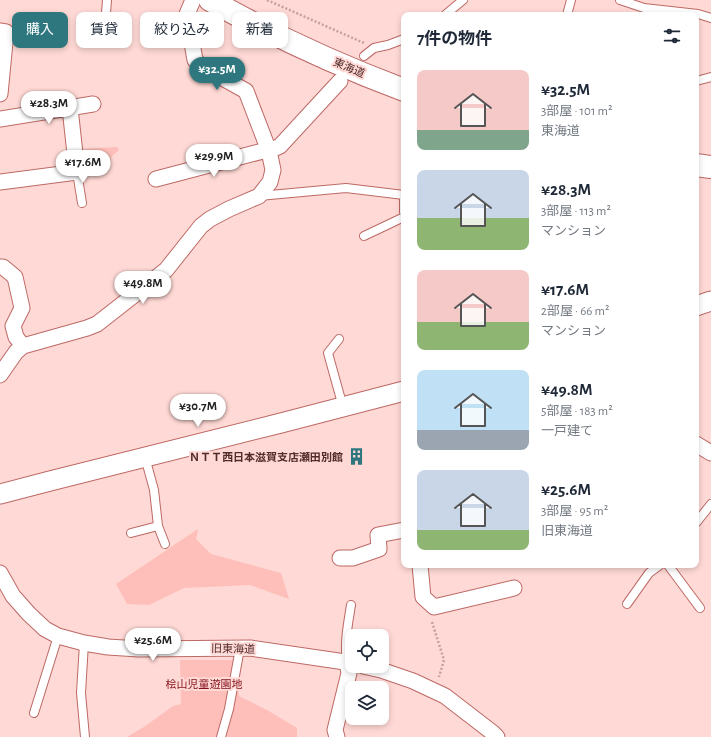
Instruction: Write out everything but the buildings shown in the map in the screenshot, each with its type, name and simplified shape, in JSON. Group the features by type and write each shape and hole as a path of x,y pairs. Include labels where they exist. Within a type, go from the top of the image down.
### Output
{"highway":[{"name":"東海道","path":"210,0 309,50 348,68 401,89"},
{"path":"699,165 711,167"}],"street":[{"path":"0,375 16,352 23,346 97,324 166,270 202,226 229,209 260,196 270,182 273,170 269,151 246,91 201,66 195,60 188,14 193,0"},
{"path":"0,31 6,32 0,94"},
{"path":"156,178 263,151 269,151 280,146 340,81"},
{"path":"0,119 93,104"},
{"path":"0,182 77,172 70,108"},
{"path":"0,267 3,267 15,277 22,308 13,326 16,337 23,346"},
{"path":"699,305 711,301"},
{"path":"0,494 401,392"},
{"path":"699,446 711,454"},
{"path":"340,558 353,558 379,549 378,535 401,531"},
{"path":"420,568 423,597 434,607 514,588"},
{"name":"旧東海道","path":"0,573 13,596 28,614 45,629 58,636 84,643 108,647 139,649 250,648 345,662"},
{"path":"338,737 335,730 349,673"},
{"path":"389,673 413,681 446,696 497,737"}],"lane":[{"path":"106,12 107,0"},
{"path":"448,12 462,0"},
{"path":"568,12 571,0"},
{"path":"620,0 644,8 680,12"},
{"path":"699,14 711,18"},
{"path":"364,56 374,48 401,40"},
{"path":"699,80 711,77"},
{"path":"77,172 82,203"},
{"path":"260,196 346,188 401,194"},
{"path":"364,236 401,218"},
{"path":"339,339 328,353 343,407"},
{"path":"145,457 154,490 158,526 165,544"},
{"path":"699,519 711,504"},
{"path":"131,534 158,526"},
{"path":"627,604 649,573 656,568"},
{"path":"670,568 700,608"},
{"path":"347,629 351,605"},
{"path":"34,713 58,636"},
{"path":"84,643 81,693 85,737"},
{"path":"221,737 229,709 240,648"}],"path":[{"path":"267,0 374,48"},
{"path":"434,607 430,615 444,660 434,690"}],"green space":[{"path":"117,147 119,150 111,157 111,163 83,167 81,149"},
{"path":"198,529 196,539 211,554 281,573 289,599 250,585 184,588 149,605 127,604 116,584"},
{"name":"桧山児童遊園地","path":"180,660 233,660 229,684 238,686 239,696 267,710 297,728 297,737 127,737 144,727 173,706 181,704"}],"place":[{"name":"ＮＴＴ西日本滋賀支店瀬田別館","path":"356,457"}]}
